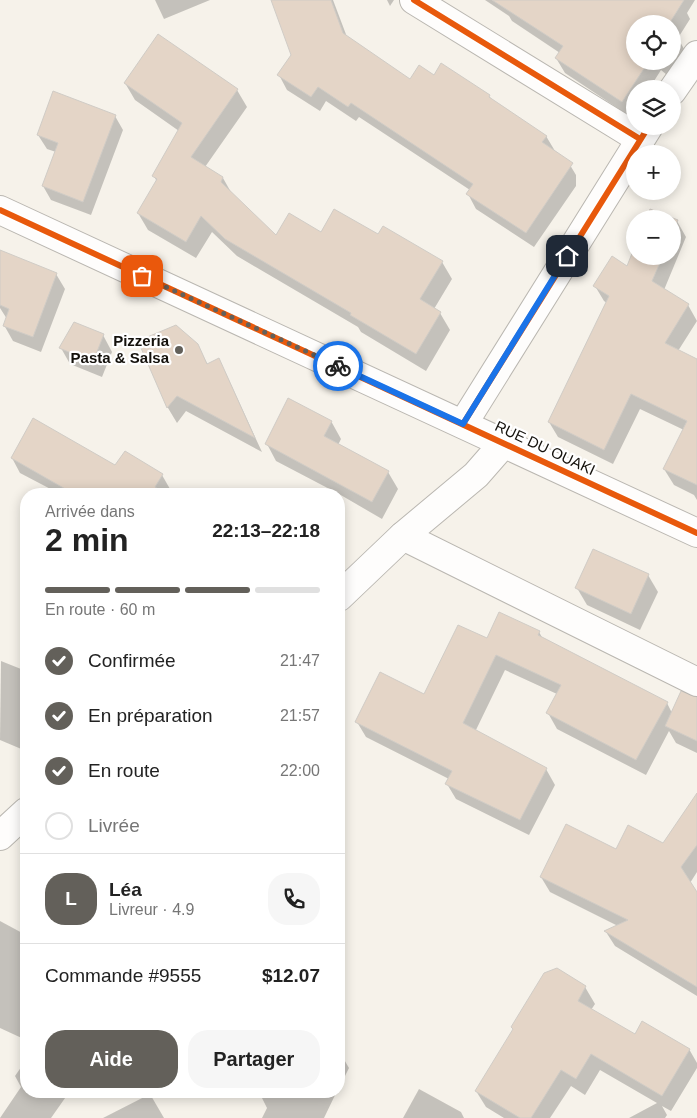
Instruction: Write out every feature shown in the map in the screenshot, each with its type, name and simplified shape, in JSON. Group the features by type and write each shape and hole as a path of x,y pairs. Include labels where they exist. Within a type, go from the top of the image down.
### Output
{"street":[{"path":"414,0 626,123"},
{"path":"680,80 697,55"},
{"path":"463,424 643,135"},
{"name":"RUE DU OUAKI","path":"0,210 697,533"},
{"path":"345,591 402,536 476,474 504,443"},
{"path":"402,536 697,682"},
{"path":"0,836 20,818"}],"building":[{"path":"271,0 331,0 343,33 410,79 419,65 434,75 441,63 547,136 542,142 573,163 526,233 466,194 473,184 351,103 348,107 318,87 311,97 277,75 291,55"},
{"path":"492,0 684,0 675,15 626,15 626,70 643,70 636,80 626,80 626,96 622,102 555,58 563,46"},
{"path":"158,34 238,89 191,157 223,177 221,182 276,235 289,213 321,232 334,209 378,234 383,226 443,261 420,299 441,312 416,354 350,315 351,313 225,239 201,216 186,242 137,213 157,179 152,176 182,123 124,83"},
{"path":"53,91 116,115 83,202 42,186 58,143 37,135"},
{"path":"0,250 57,273 33,337 3,326 9,309 0,305"},
{"path":"612,256 627,266 659,265 652,281 689,304 665,343 697,359 697,485 663,469 687,421 631,394 604,450 548,422 609,296 593,286"},
{"path":"74,322 104,334 93,362 59,348"},
{"path":"176,325 198,344 207,364 219,358 255,438 177,396 167,408 138,341"},
{"path":"288,398 332,421 324,436 389,471 372,502 265,444"},
{"path":"33,418 115,465 125,451 163,474 155,487 157,488 64,488 11,458"},
{"path":"593,549 649,574 631,614 575,588"},
{"path":"499,612 540,631 538,635 668,702 636,760 546,713 561,685 496,655 463,723 547,768 520,820 445,784 452,771 355,722 380,672 424,694 458,625 487,638"},
{"path":"681,691 697,697 697,741 665,726"},
{"path":"697,793 697,845 681,867 697,892 697,987 604,931 628,920 540,877 566,824 616,849 628,825 663,843"},
{"path":"557,968 586,986 578,1001 635,1034 642,1021 690,1049 662,1096 591,1054 576,1079 561,1070 531,1118 520,1118 475,1091 513,1029 511,1027 544,973"}],"cycle path":[{"path":"414,0 640,139"},
{"path":"463,424 643,135"},
{"path":"0,210 697,533"}],"way so far":[{"path":"142,276 338,366"}],"place":[{"name":"Pizzeria Pasta & Salsa","path":"179,350"}],"route":[{"path":"338,366 463,424 567,256"}]}
